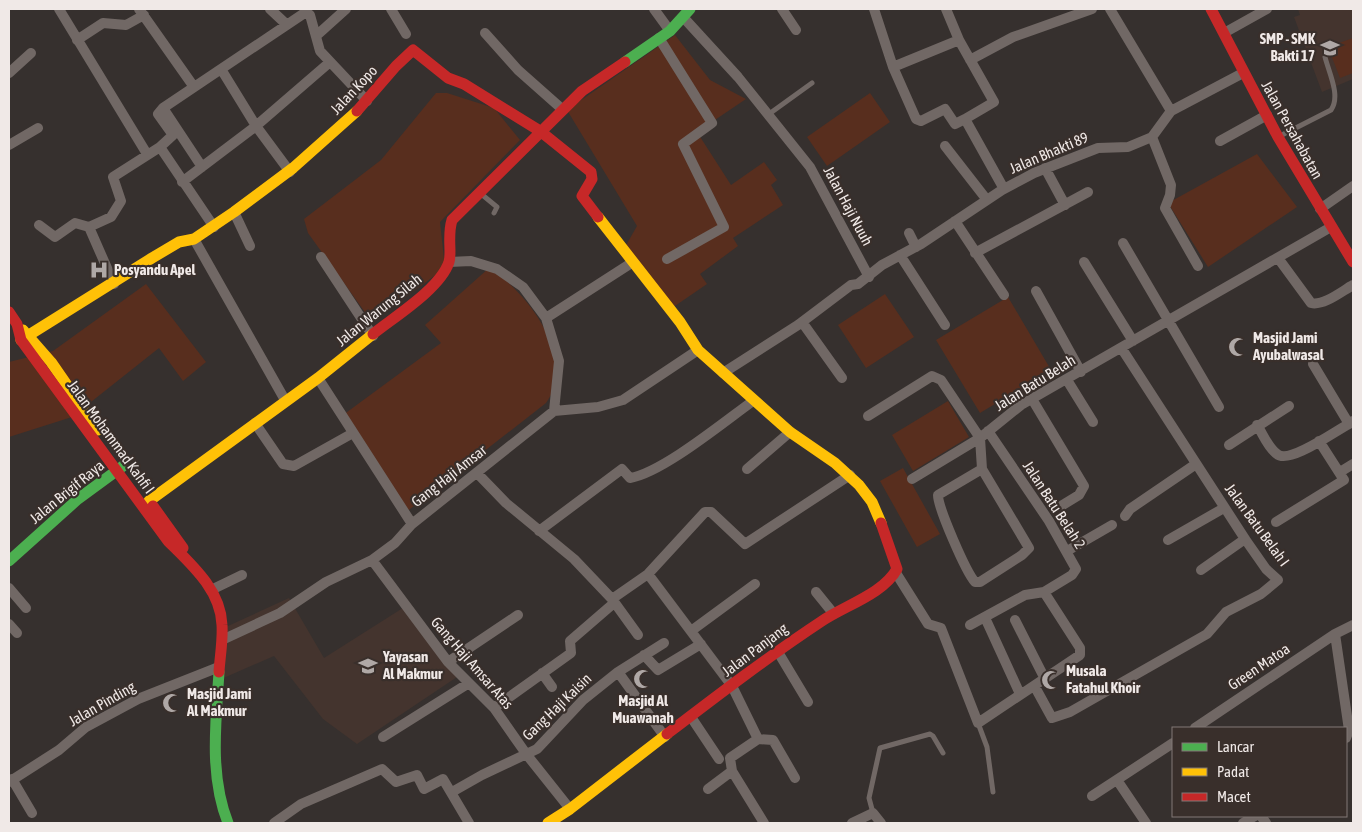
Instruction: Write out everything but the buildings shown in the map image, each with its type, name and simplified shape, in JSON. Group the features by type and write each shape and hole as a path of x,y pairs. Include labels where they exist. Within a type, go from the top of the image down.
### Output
{"street":[{"path":"59,9 147,154"},
{"path":"270,9 286,24"},
{"path":"316,36 346,9"},
{"path":"391,9 406,34"},
{"path":"654,9 670,31"},
{"path":"782,9 796,30"},
{"path":"874,9 893,66 919,121 945,109 955,124 994,102 959,40 946,9"},
{"path":"970,60 1013,37 1092,9"},
{"path":"1110,9 1171,111"},
{"name":"Jalan Persahabatan","path":"1211,9 1243,73 1320,209 1331,227 1349,245 1353,262"},
{"path":"1224,33 1267,9"},
{"path":"77,40 103,24 126,25 142,12 194,87"},
{"path":"39,225 55,238 75,223 89,227 110,217 121,201 113,177 160,146 173,135 158,114 163,108 306,12 310,15 320,51 367,101"},
{"path":"687,13 670,31 582,91 452,220 448,233 449,262 471,261 497,269 523,287 546,318 560,361 554,411 598,407 623,400 698,350"},
{"name":"Jalan Haji Nuuh","path":"687,13 810,167 869,277"},
{"path":"485,33 513,66 562,110"},
{"path":"659,38 712,123 683,144 724,227 667,259"},
{"path":"893,66 959,40"},
{"name":"Jalan Kopo","path":"25,337 114,284 179,242 194,239 214,227 290,172 367,101 400,60 413,50 448,78 464,84 540,131"},
{"path":"9,73 31,53"},
{"path":"182,182 256,126 330,62"},
{"path":"221,69 256,126 290,172"},
{"path":"1198,266 1164,208 1170,195 1171,185 1152,137 1171,111 1243,73"},
{"path":"163,108 202,167"},
{"path":"1220,141 1267,115"},
{"path":"965,119 1004,189"},
{"path":"9,145 38,128"},
{"path":"540,131 591,172 592,180 582,196 680,322 698,350 790,432 850,475 872,502 892,552 896,573 928,624 941,628 978,723 1020,694 1035,687 1078,657 1081,652 1044,592"},
{"name":"Jalan Bhakti 89","path":"869,277 882,265 916,247 1004,189 1045,168 1098,148 1128,147 1152,137"},
{"path":"160,146 182,182 214,227"},
{"path":"945,146 987,200"},
{"path":"1045,168 1064,204"},
{"path":"1320,209 1353,186"},
{"path":"975,253 1088,192"},
{"path":"234,212 250,246"},
{"path":"955,221 1004,296"},
{"path":"89,227 114,284"},
{"name":"Jalan Batu Belah","path":"912,479 984,434 1021,405 1122,349 1133,340 1170,321 1331,227"},
{"path":"909,233 916,247"},
{"path":"194,239 285,400"},
{"path":"1123,243 1219,407"},
{"path":"900,254 945,325"},
{"path":"321,257 373,336"},
{"path":"1278,258 1311,303 1315,304 1328,299 1353,285"},
{"name":"Jalan Warung Silah","path":"149,501 373,336 434,285 449,262"},
{"path":"546,318 633,262"},
{"path":"1084,262 1133,340"},
{"path":"722,373 802,322 851,285 869,277"},
{"path":"1036,291 1081,372"},
{"name":"Jalan Mohammad Kahfi I","path":"9,312 13,328 25,337 120,469 168,541 190,562 211,590 219,606 222,640 219,667 215,776 224,815 228,823"},
{"path":"802,322 842,378"},
{"name":"Jalan Batu Belah I","path":"1035,687 1049,716 1057,718 1112,690 1207,634 1226,612 1261,594 1278,580 1266,569 1193,467 1122,349"},
{"path":"1257,425 1272,448 1282,457 1290,457 1351,422 1313,364"},
{"name":"Jalan Batu Belah 2","path":"868,416 924,380 935,376 941,380 984,434 1068,551 1075,565 1075,572 1044,592 1025,595 970,625"},
{"path":"318,378 412,524"},
{"path":"1067,380 1093,422"},
{"path":"1032,399 1084,486 1079,495 1061,506"},
{"path":"539,532 622,469 630,478 640,476 683,451 753,401"},
{"path":"1229,445 1257,425 1289,406"},
{"name":"Gang Haji Amsar","path":"222,640 280,614 326,582 372,560 395,543 412,524 554,411"},
{"path":"255,423 283,464 294,466 353,433"},
{"path":"747,469 790,432"},
{"path":"982,469 938,495 942,511 972,578 980,582 1022,555 1029,548 982,469 984,434"},
{"path":"1276,522 1342,482 1340,472 1319,441"},
{"path":"1340,472 1353,464"},
{"path":"1126,516 1130,509 1193,467"},
{"name":"Jalan Mohammad Kahfi I","path":"120,469 171,528 190,562"},
{"name":"Jalan Brigif Raya","path":"9,561 78,499 120,469"},
{"path":"477,473 506,504 574,559 614,600 638,635"},
{"path":"494,708 570,653 570,641 614,600 648,574 705,512 711,512 745,544 850,475"},
{"path":"1168,540 1224,508"},
{"path":"1068,551 1112,525"},
{"path":"1201,570 1245,539"},
{"name":"Gang Haji Amsar Atas","path":"372,560 448,662 494,708 527,756 570,809"},
{"name":"Jalan Panjang","path":"548,823 570,809 778,652 784,645 833,613 891,579 896,573"},
{"path":"648,574 732,686 758,739"},
{"path":"211,590 242,575"},
{"path":"691,631 755,584"},
{"path":"9,588 26,608"},
{"path":"816,592 833,613"},
{"path":"448,662 518,615"},
{"path":"1016,620 1044,679"},
{"path":"988,622 1020,694"},
{"path":"1313,649 1314,642 1340,623 1350,626"},
{"path":"9,624 17,633"},
{"name":"Green Matoa","path":"1200,727 1335,634 1350,626"},
{"path":"1335,634 1349,730 1347,735"},
{"name":"Gang Haji Kaisin","path":"452,792 482,775 527,756 537,749 583,700 618,672 664,643"},
{"path":"644,655 658,670 701,644"},
{"path":"778,652 808,702"},
{"name":"Jalan Pinding","path":"11,780 58,750 86,727 138,699 219,667"},
{"path":"618,672 665,737"},
{"path":"542,673 552,687"},
{"path":"383,737 469,683"},
{"path":"691,717 719,759"},
{"path":"764,823 732,771 730,758 758,739 773,740 795,778"},
{"path":"1092,796 1172,744"},
{"path":"274,823 301,804 382,770 396,782 417,775 424,789 444,779 469,823"},
{"path":"708,789 732,771"},
{"path":"11,780 32,813"},
{"path":"1117,780 1146,823"},
{"path":"852,823 873,813 881,823"}],"lane":[{"path":"1278,137 1331,110 1334,105 1335,94 1325,57"},
{"path":"769,114 812,83"},
{"path":"479,192 497,207 494,214"},
{"path":"978,723 987,747 993,792"},
{"path":"873,813 869,798 880,748 930,734 934,736 943,753"}],"shaded area":[{"name":"SMP - SMK Bakti 17","path":"1298,9 1353,9 1353,79 1322,92 1294,17 1300,15"},
{"path":"675,35 710,80 746,99 697,132 731,185 764,162 777,180 771,185 783,205 733,238 738,246 700,274 707,284 672,308 625,247 637,226 567,110"},
{"path":"1353,38 1353,73 1340,78 1328,47"},
{"path":"436,93 447,93 494,108 520,140 440,222 445,268 372,322 308,233 304,219 381,160"},
{"path":"870,93 890,122 827,166 807,137"},
{"path":"1257,154 1297,207 1208,267 1168,203"},
{"path":"489,268 519,293 533,310 544,328 552,347 556,367 554,386 546,403 405,513 343,415 441,343 425,325"},
{"path":"146,284 206,362 183,381 159,348 72,417 9,437 9,362 53,351"},
{"path":"885,294 914,337 866,368 838,325"},
{"path":"1008,297 1051,370 980,413 936,340"},
{"path":"948,401 969,437 913,471 892,435"},
{"path":"903,468 940,534 917,547 880,481"},
{"name":"Yayasan Al Makmur","path":"289,598 324,658 406,606 460,675 357,744 323,719 274,656 219,680 217,631"}],"traffic: fast":[{"path":"625,62 670,31 690,9"},
{"path":"9,561 78,499 123,466"},
{"path":"219,672 215,748 216,767 222,805 228,823"}],"traffic: slow":[{"path":"21,340 152,258 179,242 194,239 234,212 293,168 357,111"},
{"path":"598,217 680,322 698,350 790,432 835,463 859,485 872,502 881,523"},
{"path":"23,330 51,362 98,430"},
{"path":"149,501 318,378 373,334"},
{"path":"548,823 570,809 667,734"}],"traffic: jam":[{"path":"1211,9 1278,137 1353,262"},
{"path":"357,111 396,66 413,50 448,78 464,84 540,131 591,172 592,179 582,196 598,217"},
{"path":"373,334 427,292 444,272 450,258 452,220 582,91 625,62"},
{"path":"9,312 17,324 21,340 168,541 195,568 211,589 220,612 222,625 219,672"},
{"path":"153,506 183,548"},
{"path":"667,734 783,648 822,621 873,592 891,578 897,569 881,523"}],"place":[{"name":"SMP - SMK Bakti 17","path":"1330,48"},
{"name":"Posyandu Apel","path":"99,270"},
{"name":"Masjid Jami Ayubalwasal","path":"1238,347"},
{"name":"Yayasan Al Makmur","path":"368,666"},
{"name":"Masjid Al Muawanah","path":"643,679"},
{"name":"Musala Fatahul Khoir","path":"1051,680"},
{"name":"Masjid Jami Al Makmur","path":"172,703"}]}
